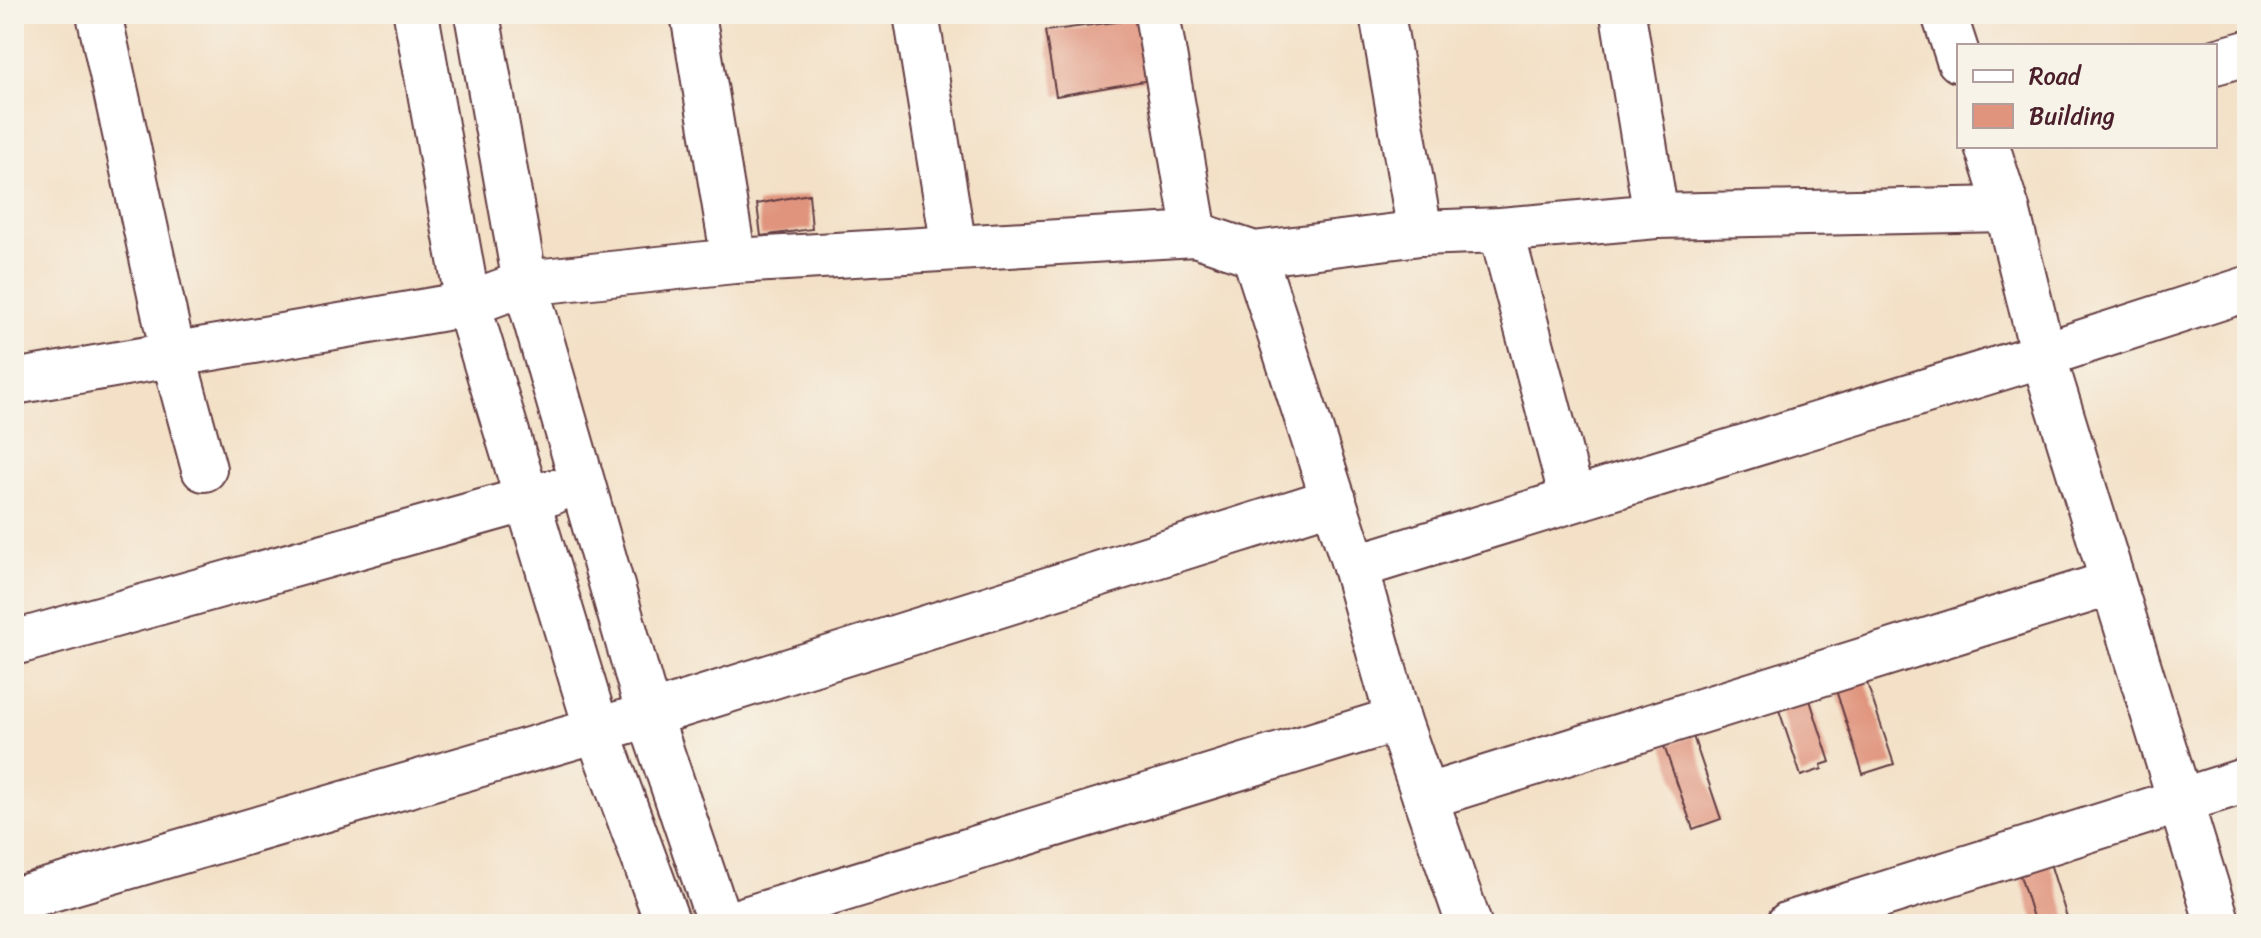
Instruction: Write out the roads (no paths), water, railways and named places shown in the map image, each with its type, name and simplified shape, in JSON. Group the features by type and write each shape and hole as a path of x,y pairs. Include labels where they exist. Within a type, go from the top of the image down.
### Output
{"street":[{"path":"99,14 173,354 204,469"},
{"path":"416,14 468,304 597,730 668,924"},
{"path":"477,14 525,283 649,715 720,924"},
{"path":"693,14 734,261"},
{"path":"916,14 954,248"},
{"path":"1157,14 1195,234"},
{"path":"1382,14 1420,233"},
{"path":"1623,14 1656,216"},
{"path":"1944,14 1957,54"},
{"path":"2217,61 2247,53"},
{"path":"1988,148 2007,209 2043,355 2218,924"},
{"path":"14,382 468,304 525,283 734,261 1195,234 1254,254 1420,233 1501,230 1656,216 2007,209"},
{"path":"1501,230 1572,498"},
{"path":"1254,254 1355,567 1398,719 1469,924"},
{"path":"1355,567 2247,289"},
{"path":"14,643 582,483"},
{"path":"14,900 649,715 1334,500"},
{"path":"1425,797 2112,583"},
{"path":"729,924 1398,719"},
{"path":"1789,924 2247,780"}]}
